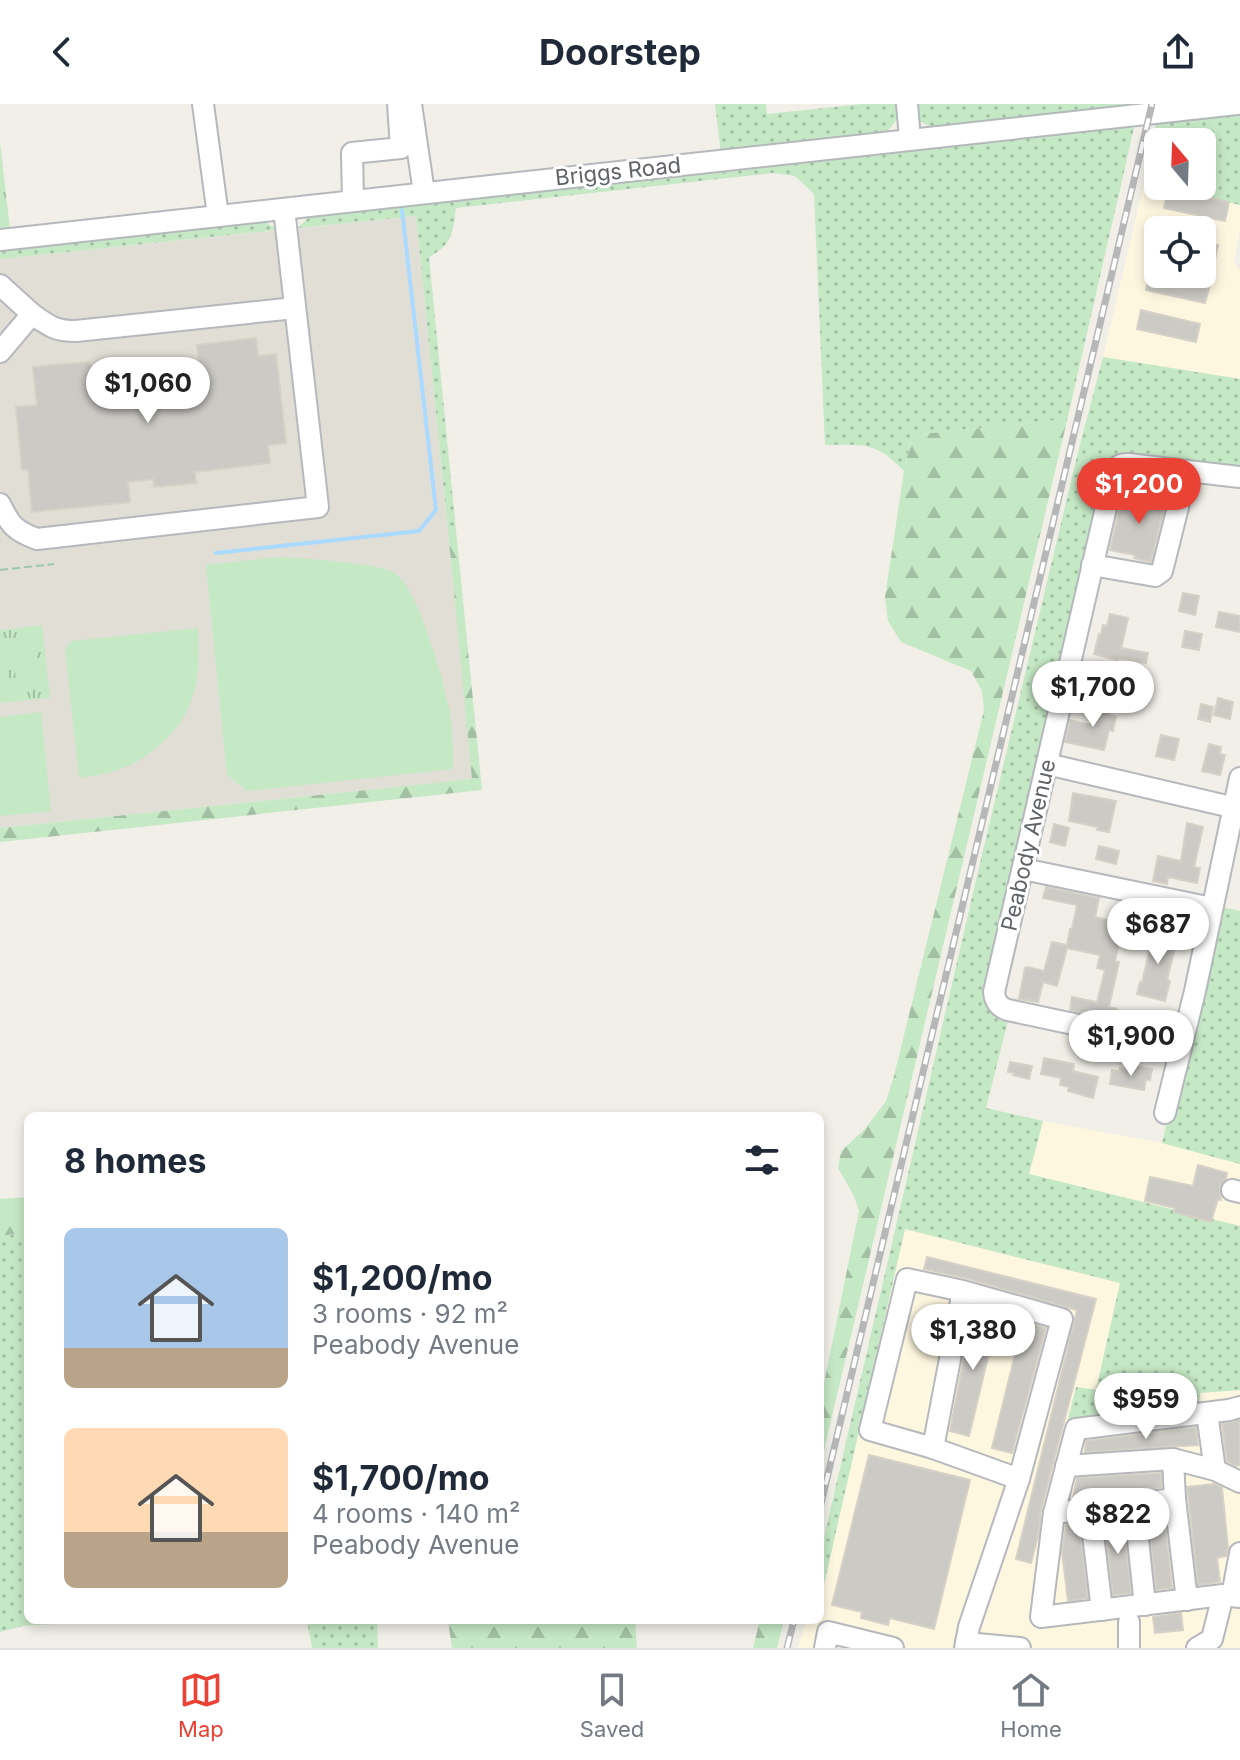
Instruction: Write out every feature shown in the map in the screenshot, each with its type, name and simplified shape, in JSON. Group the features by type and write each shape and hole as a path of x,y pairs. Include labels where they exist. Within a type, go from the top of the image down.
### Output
{"street":[{"path":"203,104 218,216"},
{"path":"353,201 352,153 401,148 398,104"},
{"path":"411,104 424,193"},
{"path":"907,104 910,139"},
{"name":"Briggs Road","path":"0,240 1237,104"},
{"path":"0,504 19,533 37,539 318,507 284,209"},
{"path":"0,285 32,314 51,328 61,331 295,308"},
{"path":"0,352 32,314"},
{"name":"Peabody Avenue","path":"1181,1047 1008,1010 997,1002 994,992 1116,467 1128,464 1187,471"},
{"path":"1092,565 1155,576 1162,571 1187,471 1240,477"},
{"path":"1047,764 1236,808"},
{"path":"1165,1113 1236,808 1240,778"},
{"path":"1023,869 1212,908"},
{"path":"1019,1479 933,1448 870,1430 907,1279 1062,1319 1019,1479 965,1646 1020,1648"},
{"path":"933,1448 963,1291"},
{"path":"1232,1596 1041,1617 1054,1513 1076,1429 1240,1407"},
{"path":"1207,1413 1215,1470"},
{"path":"1066,1466 1173,1459 1215,1470 1240,1482"},
{"path":"1173,1459 1187,1600"},
{"path":"1054,1513 1175,1499"},
{"path":"1134,1503 1145,1605"},
{"path":"1090,1509 1102,1610"},
{"path":"1197,1648 1212,1639 1232,1596 1240,1553"},
{"path":"1129,1622 1129,1648"},
{"path":"825,1648 828,1632 893,1648"}],"path":[{"path":"0,570 54,564"}],"shaded area":[{"path":"1144,184 1144,200 1216,200 1240,205 1240,230 1234,260 1240,272 1240,379 1103,357"},
{"path":"416,216 473,779 0,828 0,259"},
{"path":"1043,1121 1162,1143 1240,1164 1240,1226 1029,1174"},
{"path":"905,1229 1120,1283 1096,1390 1076,1387 1068,1423 1199,1406 1199,1393 1240,1390 1240,1648 798,1648 805,1624 824,1624 824,1584"}],"green space":[{"path":"715,104 766,104 767,114 862,104 898,104 899,117 886,133 721,153"},
{"path":"914,104 1139,104 932,127 914,119"},
{"path":"1240,112 1240,205 1216,200 1216,128 1155,128 1157,119"},
{"path":"1132,122 1134,128 1066,425 1059,420 912,435 904,471 885,454 868,447 825,445 814,194 795,176 773,173 456,208 447,243 429,257 456,530 448,531 416,216 298,228 315,211"},
{"path":"0,142 10,229 0,230"},
{"path":"256,216 278,230 0,259 0,245"},
{"path":"1103,357 1240,379 1240,469 1115,456 1109,461 990,984 1009,1017 986,1108 1043,1121 1029,1174 1240,1226 1240,1390 1200,1393 1199,1407 1067,1423 1076,1387 1096,1390 1120,1283 905,1229 824,1584 824,1539 828,1520 1078,452"},
{"path":"1059,420 1066,425 824,1450 824,1383 859,1211 838,1168 841,1151 865,1129 886,1101 984,710 982,691 971,671 901,642 888,621 885,597 912,435"},
{"path":"456,530 482,790 0,842 0,828 472,779 448,531"},
{"path":"279,557 376,567 391,571 403,581 421,615 443,681 451,720 453,769 247,791 227,775 206,565"},
{"path":"42,625 50,698 0,703 0,630"},
{"path":"198,628 196,683 180,723 153,751 132,764 79,778 65,650 71,641"},
{"path":"34,638 39,686 17,688 12,641"},
{"path":"0,642 4,642 10,689 0,690"},
{"path":"41,712 51,811 0,816 0,717"},
{"path":"1217,906 1240,911 1240,1164 1162,1143"},
{"path":"24,1197 24,1233 0,1236 0,1199"},
{"path":"24,1233 24,1624 51,1624 0,1632 0,1236"},
{"path":"308,1624 377,1624 378,1648 312,1648"},
{"path":"449,1624 635,1624 637,1648 452,1648"},
{"path":"759,1624 783,1624 777,1648 753,1648"}],"building":[{"path":"1166,200 1229,202 1225,221 1216,219 1216,216 1164,208"},
{"path":"1146,288 1209,288 1205,303"},
{"path":"1141,310 1200,324 1196,342 1137,329"},
{"path":"256,338 258,356 276,354 286,443 268,445 270,463 195,472 196,483 154,487 153,479 128,482 130,502 32,512 28,469 22,470 16,407 37,405 33,367 88,362 110,381 139,377 138,368 199,361 197,345"},
{"path":"1158,490 1168,492 1151,562 1110,550 1122,497 1150,503 1152,492 1158,493"},
{"path":"1183,593 1199,596 1195,615 1179,611"},
{"path":"1219,612 1240,616 1240,632 1216,627"},
{"path":"1110,614 1128,618 1121,648 1148,653 1146,663 1094,654 1099,634 1103,625 1107,626"},
{"path":"1185,631 1202,634 1199,650 1182,647"},
{"path":"1082,671 1095,675 1091,690 1078,687"},
{"path":"1218,698 1233,702 1230,719 1214,715"},
{"path":"1094,702 1111,705 1109,715 1116,717 1104,750 1065,742 1070,720 1090,725"},
{"path":"1201,704 1213,707 1210,722 1198,719"},
{"path":"1161,735 1179,739 1174,760 1156,756"},
{"path":"1209,744 1221,747 1220,754 1225,755 1220,775 1202,771"},
{"path":"1073,793 1116,801 1109,832 1069,821"},
{"path":"1187,823 1203,827 1194,867 1200,868 1197,883 1168,877 1167,884 1153,881 1158,856 1181,861"},
{"path":"1054,824 1069,828 1065,846 1050,842"},
{"path":"1099,846 1119,851 1116,864 1096,859"},
{"path":"1046,887 1099,898 1095,917 1124,924 1109,1007 1117,1009 1115,1019 1070,1010 1072,997 1097,1002 1105,970 1097,968 1100,955 1067,948 1057,986 1043,982 1038,1002 1019,999 1025,968 1044,971 1052,942 1067,945 1072,929 1077,905 1043,898"},
{"path":"1154,930 1174,934 1173,938 1177,939 1165,1001 1137,994"},
{"path":"1044,1058 1074,1064 1073,1071 1098,1077 1093,1098 1068,1091 1069,1087 1060,1085 1061,1078 1041,1074"},
{"path":"1010,1062 1032,1066 1029,1079 1008,1072"},
{"path":"1134,1066 1152,1069 1144,1090 1110,1084 1112,1070 1133,1070"},
{"path":"1198,1165 1227,1173 1220,1186 1221,1200 1218,1199 1211,1222 1174,1212 1175,1208 1145,1201 1150,1177 1193,1186"},
{"path":"927,1257 1096,1299 1041,1510 1031,1563 1016,1559 1077,1310 924,1269"},
{"path":"975,1311 998,1316 969,1436 950,1431"},
{"path":"1023,1322 1046,1328 1012,1453 992,1448"},
{"path":"1240,1420 1240,1465 1236,1466 1227,1461 1222,1424"},
{"path":"1196,1427 1198,1445 1085,1452 1086,1441"},
{"path":"869,1455 970,1480 934,1629 890,1618 888,1625 861,1618 862,1612 832,1605"},
{"path":"1161,1473 1161,1487 1073,1498 1077,1478"},
{"path":"1214,1484 1222,1488 1228,1548 1226,1556 1217,1558 1220,1582 1198,1585 1187,1487"},
{"path":"1164,1513 1172,1588 1156,1590 1148,1515"},
{"path":"1123,1518 1131,1593 1113,1595 1104,1520"},
{"path":"1079,1523 1088,1598 1068,1601 1062,1552 1066,1525"},
{"path":"1181,1613 1183,1630 1155,1633 1153,1617"}],"waterway":[{"path":"216,553 419,531 436,510 402,210"}],"railway":[{"path":"824,1491 1152,104"},
{"path":"787,1648 793,1624"}]}
